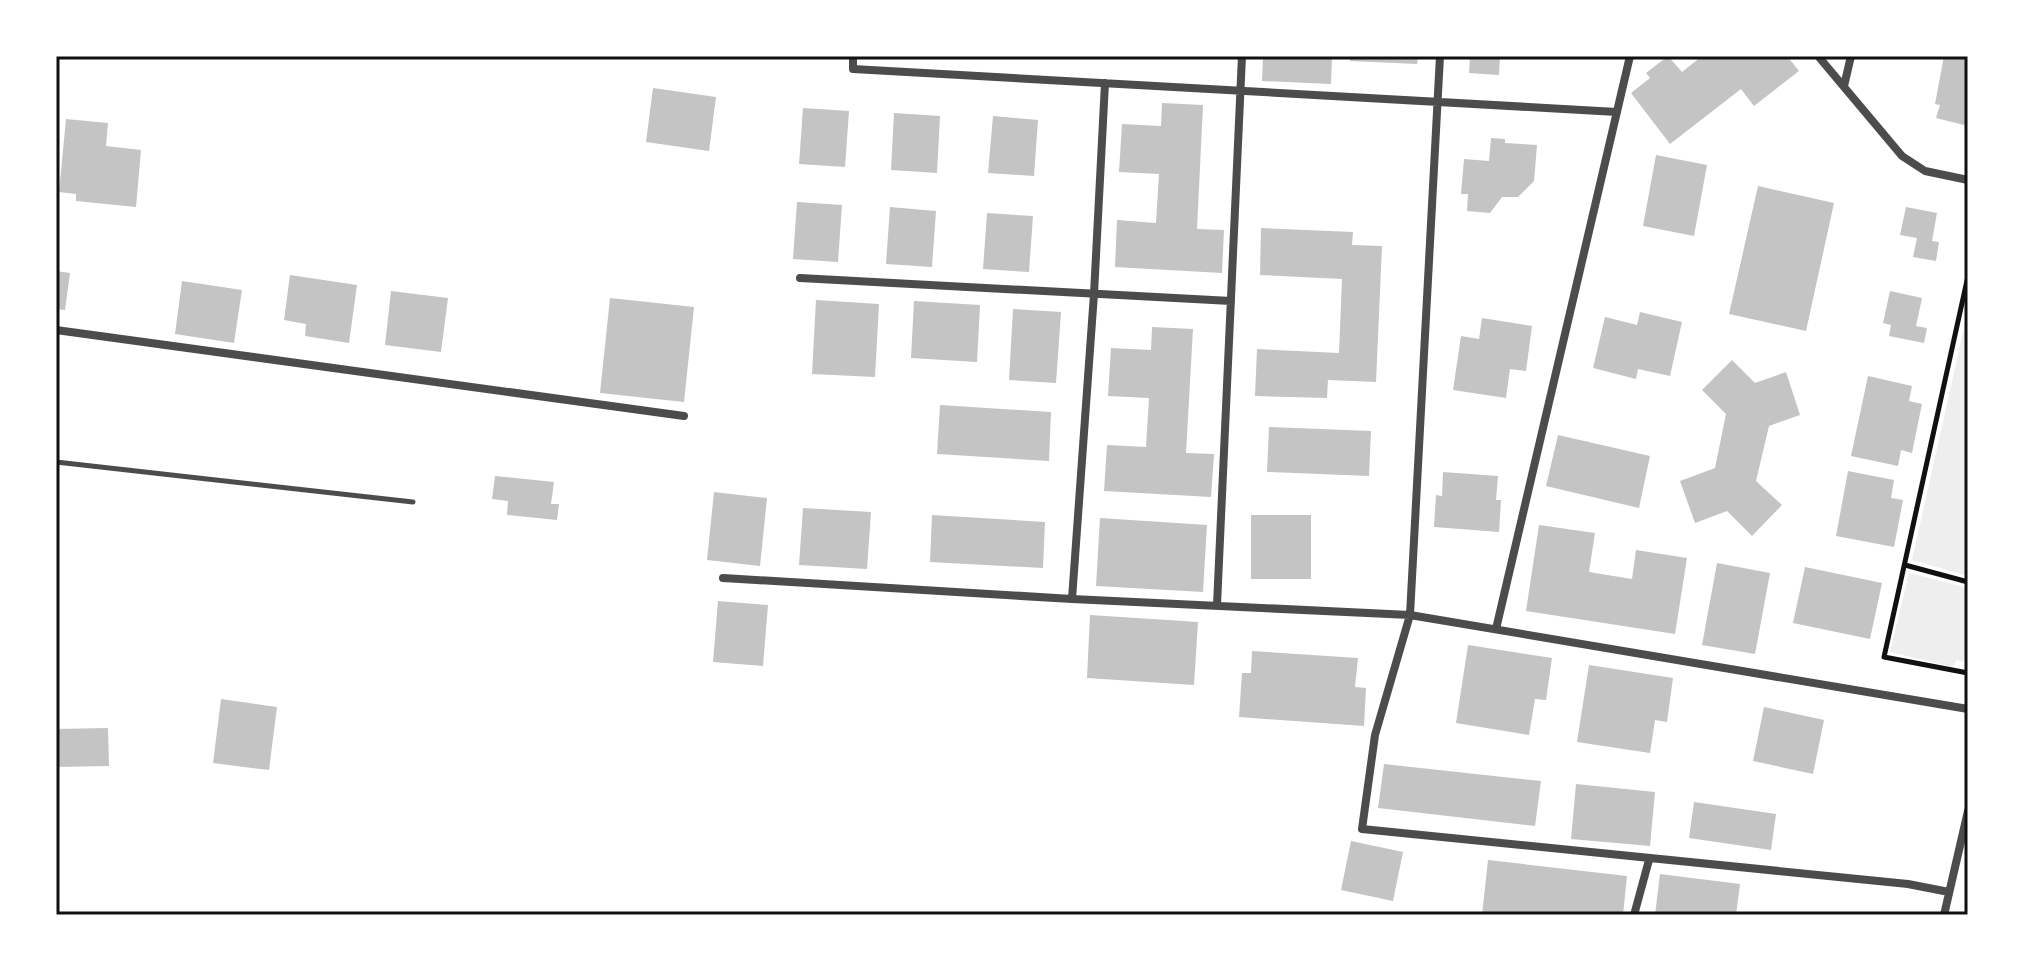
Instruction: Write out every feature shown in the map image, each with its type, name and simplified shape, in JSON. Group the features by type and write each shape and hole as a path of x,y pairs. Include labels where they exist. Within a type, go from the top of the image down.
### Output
{"street":[{"path":"853,56 853,69 1617,112"},
{"path":"1217,605 1242,56"},
{"path":"1440,56 1410,615 1375,735 1362,829 1908,884 1949,892"},
{"path":"1496,629 1630,56"},
{"path":"1818,56 1902,156 1925,171 1968,180"},
{"path":"1844,86 1851,56"},
{"path":"1072,599 1094,294 1105,83"},
{"path":"800,278 1231,301"},
{"path":"56,330 684,416"},
{"path":"723,578 1410,615 1968,709"},
{"path":"1944,915 1968,811"},
{"path":"1634,915 1649,860"}],"lane":[{"path":"56,462 413,502"}],"path":[{"path":"1968,276 1884,657 1968,673"},
{"path":"1960,310 1968,312"},
{"path":"1905,565 1968,582"}],"shaded area":[{"path":"1968,310 1968,576 1912,560"},
{"path":"1909,573 1968,588 1968,663 1957,660 1952,667 1890,652"}],"building":[{"path":"1263,56 1332,56 1331,84 1262,81"},
{"path":"1350,56 1418,56 1417,64 1350,61"},
{"path":"1470,56 1500,56 1499,75 1469,73"},
{"path":"1668,56 1682,72 1702,56 1787,56 1799,71 1754,106 1741,89 1670,144 1631,93 1650,78 1646,73"},
{"path":"1944,56 1968,56 1968,126 1936,118 1940,105 1935,104"},
{"path":"653,88 716,97 709,151 646,142"},
{"path":"1162,103 1203,105 1197,229 1224,230 1222,273 1115,267 1117,220 1156,223 1159,174 1119,172 1122,124 1161,126"},
{"path":"803,108 849,111 845,167 799,164"},
{"path":"894,113 940,116 937,173 891,170"},
{"path":"993,116 1038,120 1034,176 988,173"},
{"path":"66,119 108,123 106,146 141,150 136,207 76,201 76,194 59,192"},
{"path":"1491,138 1505,139 1505,143 1537,145 1534,181 1518,197 1502,197 1490,213 1467,211 1468,194 1461,194 1464,159 1489,161"},
{"path":"1656,155 1707,165 1694,236 1643,226"},
{"path":"1758,186 1834,203 1806,331 1729,314"},
{"path":"797,202 842,205 838,262 793,259"},
{"path":"890,207 936,211 932,267 886,264"},
{"path":"1906,207 1937,213 1932,241 1939,242 1936,261 1913,257 1917,238 1900,235"},
{"path":"987,213 1033,216 1029,272 983,269"},
{"path":"1261,228 1353,232 1352,245 1382,246 1376,382 1328,380 1327,398 1255,396 1257,349 1339,353 1342,279 1260,275"},
{"path":"56,271 70,273 65,310 56,309"},
{"path":"290,275 357,285 349,343 305,336 306,324 284,320"},
{"path":"182,281 242,290 234,343 175,334"},
{"path":"391,291 448,298 441,352 385,345"},
{"path":"1890,291 1922,298 1916,326 1927,328 1924,343 1889,336 1891,325 1883,323"},
{"path":"610,298 694,307 684,402 600,393"},
{"path":"816,300 879,304 875,377 812,374"},
{"path":"914,301 980,305 977,362 911,358"},
{"path":"1013,309 1061,312 1056,383 1009,380"},
{"path":"1640,312 1682,322 1670,376 1638,369 1636,379 1593,368 1605,317 1637,325"},
{"path":"1482,318 1532,326 1526,371 1510,369 1506,398 1453,390 1461,336 1479,339"},
{"path":"1152,327 1193,329 1186,453 1214,454 1211,497 1104,491 1107,445 1146,447 1149,398 1108,396 1111,348 1151,350"},
{"path":"1732,360 1755,383 1786,372 1800,415 1769,426 1756,481 1782,505 1752,536 1727,511 1695,523 1680,481 1715,468 1726,414 1702,390"},
{"path":"1868,376 1912,386 1909,401 1922,404 1912,453 1901,450 1898,466 1851,456"},
{"path":"940,405 1051,412 1049,461 937,454"},
{"path":"1269,427 1371,431 1369,476 1267,472"},
{"path":"1558,435 1650,456 1639,508 1546,486"},
{"path":"1848,471 1894,480 1891,498 1903,500 1894,547 1836,536"},
{"path":"1443,472 1498,476 1496,500 1501,500 1499,532 1434,527 1436,495 1442,496"},
{"path":"495,476 554,482 551,504 559,504 557,520 507,515 508,501 492,499"},
{"path":"714,492 767,498 760,566 707,560"},
{"path":"803,508 871,512 867,569 799,565"},
{"path":"932,515 1045,522 1043,568 930,562"},
{"path":"1251,515 1311,515 1311,579 1251,579"},
{"path":"1100,518 1207,525 1203,592 1096,586"},
{"path":"1539,525 1595,533 1589,572 1632,579 1636,550 1687,558 1675,634 1526,611"},
{"path":"1717,563 1770,573 1755,654 1702,645"},
{"path":"1805,567 1882,583 1870,639 1793,623"},
{"path":"718,601 768,605 763,666 713,662"},
{"path":"1090,615 1198,622 1194,685 1087,678"},
{"path":"1468,645 1552,658 1546,700 1535,699 1529,735 1456,723"},
{"path":"1252,651 1358,658 1355,687 1366,688 1364,726 1239,717 1242,673 1251,673"},
{"path":"1589,665 1673,678 1667,722 1655,720 1650,753 1577,742"},
{"path":"221,699 277,707 269,770 213,763"},
{"path":"1764,707 1824,720 1813,774 1753,761"},
{"path":"108,728 109,766 56,767 56,729"},
{"path":"1384,764 1541,781 1535,826 1378,808"},
{"path":"1576,784 1655,792 1650,846 1571,839"},
{"path":"1694,802 1776,814 1771,850 1689,838"},
{"path":"1351,841 1403,852 1393,901 1341,890"},
{"path":"1488,860 1627,876 1623,915 1482,915"},
{"path":"1660,874 1740,884 1736,915 1655,915"}]}
